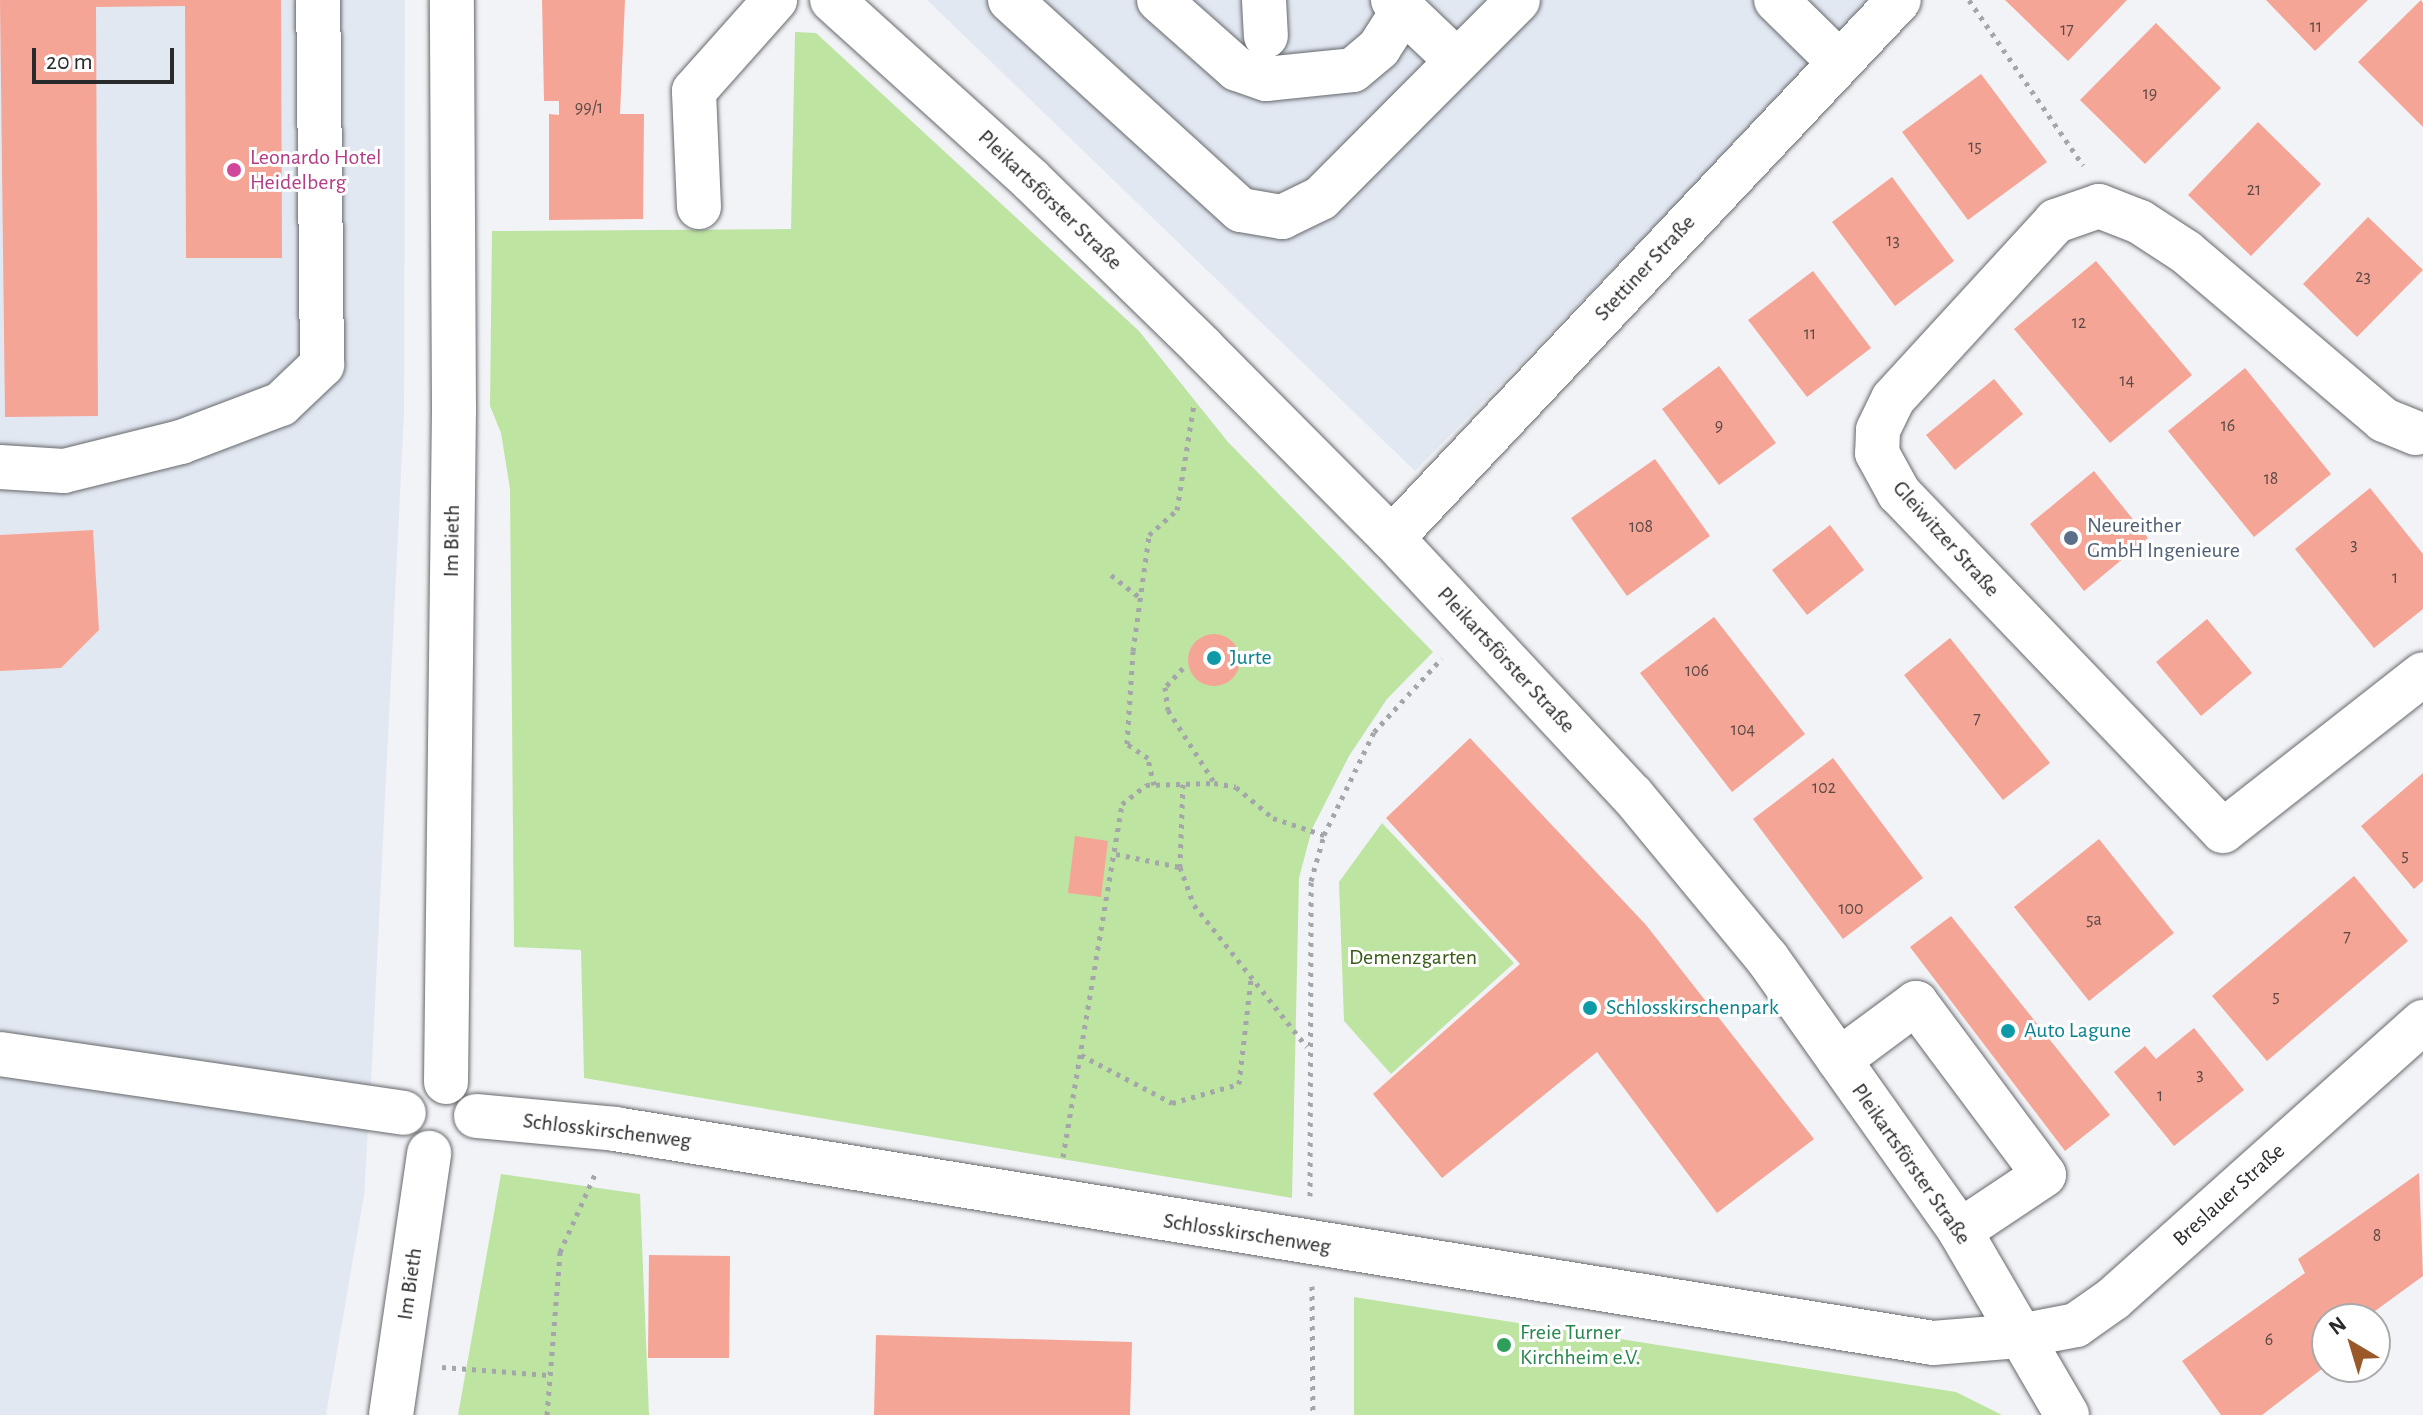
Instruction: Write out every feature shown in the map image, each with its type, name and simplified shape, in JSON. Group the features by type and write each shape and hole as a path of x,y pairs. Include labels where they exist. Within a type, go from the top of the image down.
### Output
{"street":[{"path":"0,467 64,471 181,442 281,404 322,365 318,0"},
{"name":"Im Bieth","path":"446,1082 454,411 452,0"},
{"path":"699,207 694,91 775,0"},
{"name":"Pleikartsförster Straße","path":"832,0 1031,180 1203,348 1392,538 1632,795 1767,958 1960,1231 2067,1415"},
{"path":"1010,0 1220,193 1252,213 1282,217 1302,211 1389,130 1518,0"},
{"path":"1776,0 1838,61"},
{"name":"Stettiner Straße","path":"1392,538 1838,61 1899,0"},
{"path":"1166,2 1252,77 1281,80 1366,59 1416,76 1447,71"},
{"path":"1389,130 1366,59 1398,6 1447,71"},
{"path":"2099,206 2140,222 2186,252 2384,420 2421,428"},
{"name":"Gleiwitzer Straße","path":"2099,206 2056,221 1893,399 1878,430 1877,453 1899,493 2223,831 2423,674"},
{"path":"1839,1060 1916,1003 2044,1175 1960,1231"},
{"name":"Breslauer Straße","path":"2019,1336 2076,1325 2113,1299 2423,1022"},
{"path":"0,1054 404,1113"},
{"path":"427,1082 446,1082 461,1087 476,1116 471,1133 452,1150 429,1153 413,1142 404,1113 410,1096 427,1082"},
{"name":"Schlosskirschenweg","path":"476,1116 615,1129 1933,1343 2019,1336"},
{"name":"Im Bieth","path":"391,1415 429,1153"}],"path":[{"path":"1969,0 2091,176 2099,206"},
{"path":"1154,785 1148,758 1127,744 1140,598 1149,535 1177,510 1203,348"},
{"path":"1111,575 1140,598"},
{"path":"1313,1415 1308,1048 1311,881 1324,835 1374,732 1473,625"},
{"path":"1183,668 1165,687 1168,710 1214,783"},
{"path":"1055,1201 1116,854 1122,804 1146,785 1214,783 1236,787 1273,818 1324,835"},
{"path":"1183,784 1180,867 1194,905 1308,1048"},
{"path":"1116,854 1180,867"},
{"path":"1081,1055 1172,1103 1239,1084 1251,977"},
{"path":"547,1415 560,1252 615,1129"},
{"path":"398,1364 549,1375"}],"shaded area":[{"path":"0,0 405,0 404,413 372,1064 364,1196 326,1415 0,1415"},
{"path":"927,0 1878,0 1415,471"}],"green space":[{"path":"795,32 816,33 1139,331 1228,442 1433,652 1387,699 1349,756 1312,829 1299,878 1292,1198 584,1078 581,950 514,947 510,489 501,433 490,406 492,231 791,229"},
{"name":"Demenzgarten","path":"1382,823 1514,963 1391,1074 1344,1021 1339,882"},
{"path":"501,1174 640,1194 649,1415 458,1415"},
{"name":"Freie Turner Kirchheim e.V.","path":"1354,1297 1956,1392 2002,1415 1354,1415"}],"building":[{"name":"Leonardo Hotel Heidelberg","path":"0,0 281,0 282,258 186,258 185,6 96,7 98,416 5,417"},
{"path":"542,0 625,0 620,114 644,114 643,219 549,220 549,114 559,115 559,101 544,101"},
{"path":"2005,0 2127,0 2068,61"},
{"path":"2266,0 2368,0 2315,51"},
{"path":"2421,0 2423,3 2423,127 2358,62"},
{"path":"2156,23 2221,88 2145,164 2080,100"},
{"path":"1981,74 2047,162 1968,220 1902,132"},
{"path":"2258,122 2321,184 2251,256 2188,195"},
{"path":"1892,177 1954,261 1895,306 1832,222"},
{"path":"2368,217 2423,270 2357,337 2303,284"},
{"path":"2096,261 2192,375 2110,443 2014,329"},
{"path":"1813,271 1871,348 1807,397 1748,320"},
{"path":"1719,366 1776,443 1719,485 1662,409"},
{"path":"2245,368 2331,474 2254,537 2168,431"},
{"path":"1994,379 2023,414 1955,470 1926,435"},
{"path":"1655,459 1710,536 1627,596 1571,518"},
{"path":"2094,471 2148,538 2084,591 2030,524"},
{"path":"2370,488 2423,554 2423,609 2374,648 2295,549"},
{"path":"1830,525 1864,570 1807,615 1772,570"},
{"path":"93,530 99,630 61,668 0,671 0,535"},
{"path":"1714,617 1805,734 1732,792 1640,673"},
{"path":"2207,619 2252,673 2201,716 2156,662"},
{"name":"Jurte","path":"1214,634 1233,641 1240,660 1233,679 1214,686 1195,679 1188,660 1195,641"},
{"path":"1950,638 2050,763 2003,800 1904,675"},
{"name":"Schlosskirschenpark","path":"1470,738 1646,925 1814,1139 1717,1213 1597,1052 1442,1178 1373,1094 1520,964 1386,818"},
{"path":"1833,758 1923,878 1843,939 1753,819"},
{"path":"2423,773 2423,881 2414,889 2361,826"},
{"path":"1075,836 1108,841 1101,897 1068,893"},
{"path":"2099,839 2174,933 2089,1001 2014,907"},
{"path":"2354,876 2408,941 2267,1061 2212,996"},
{"name":"Auto Lagune","path":"1951,916 2110,1115 2065,1151 1910,947"},
{"path":"2194,1028 2244,1090 2174,1146 2114,1072 2145,1046 2156,1059"},
{"path":"2419,1173 2423,1276 2386,1303 2311,1303 2311,1377 2262,1415 2221,1415 2182,1361 2305,1273 2298,1259"},
{"path":"649,1255 730,1256 729,1358 648,1358"},
{"path":"876,1335 1132,1342 1130,1415 874,1415"}],"place":[{"name":"Leonardo Hotel Heidelberg","path":"234,170"},
{"name":"Neureither GmbH Ingenieure","path":"2071,538"},
{"name":"Jurte","path":"1214,658"},
{"name":"Schlosskirschenpark","path":"1590,1008"},
{"name":"Auto Lagune","path":"2008,1031"},
{"name":"Freie Turner Kirchheim e.V.","path":"1504,1345"}]}
